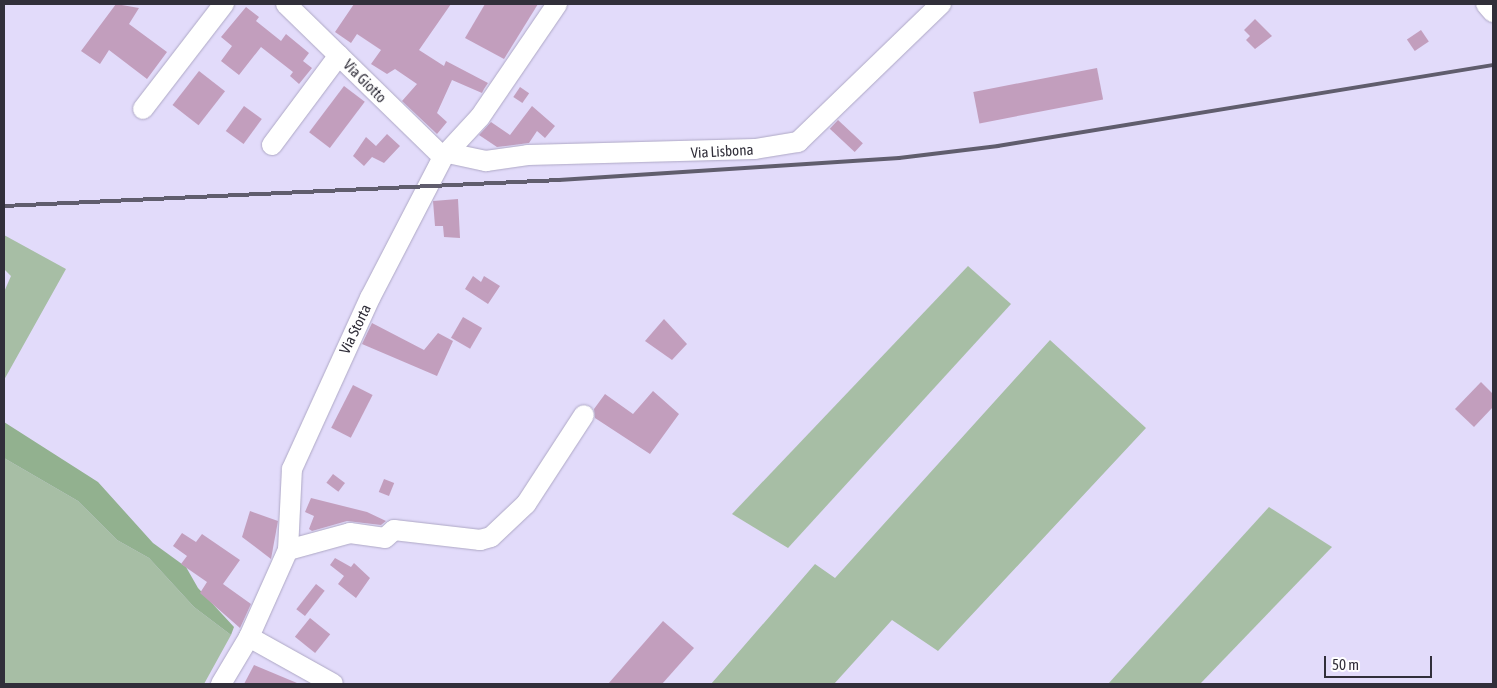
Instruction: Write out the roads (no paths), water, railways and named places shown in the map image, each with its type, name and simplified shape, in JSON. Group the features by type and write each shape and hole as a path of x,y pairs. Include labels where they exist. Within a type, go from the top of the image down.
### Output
{"street":[{"path":"143,109 224,4"},
{"name":"Via Giotto","path":"286,4 446,155"},
{"name":"Via Storta","path":"221,684 250,637 288,550 292,468 362,314 446,155 480,117 557,4"},
{"name":"Via Lisbona","path":"446,155 486,161 528,155 755,149 798,142 941,4"},
{"path":"1486,4 1493,12"},
{"path":"272,145 339,55"},
{"path":"288,550 350,533 385,538 394,530 480,540 492,537 526,504 584,415"},
{"path":"250,637 334,684"}],"railway":[{"path":"4,206 559,180 899,158 998,146 1493,65"}]}
